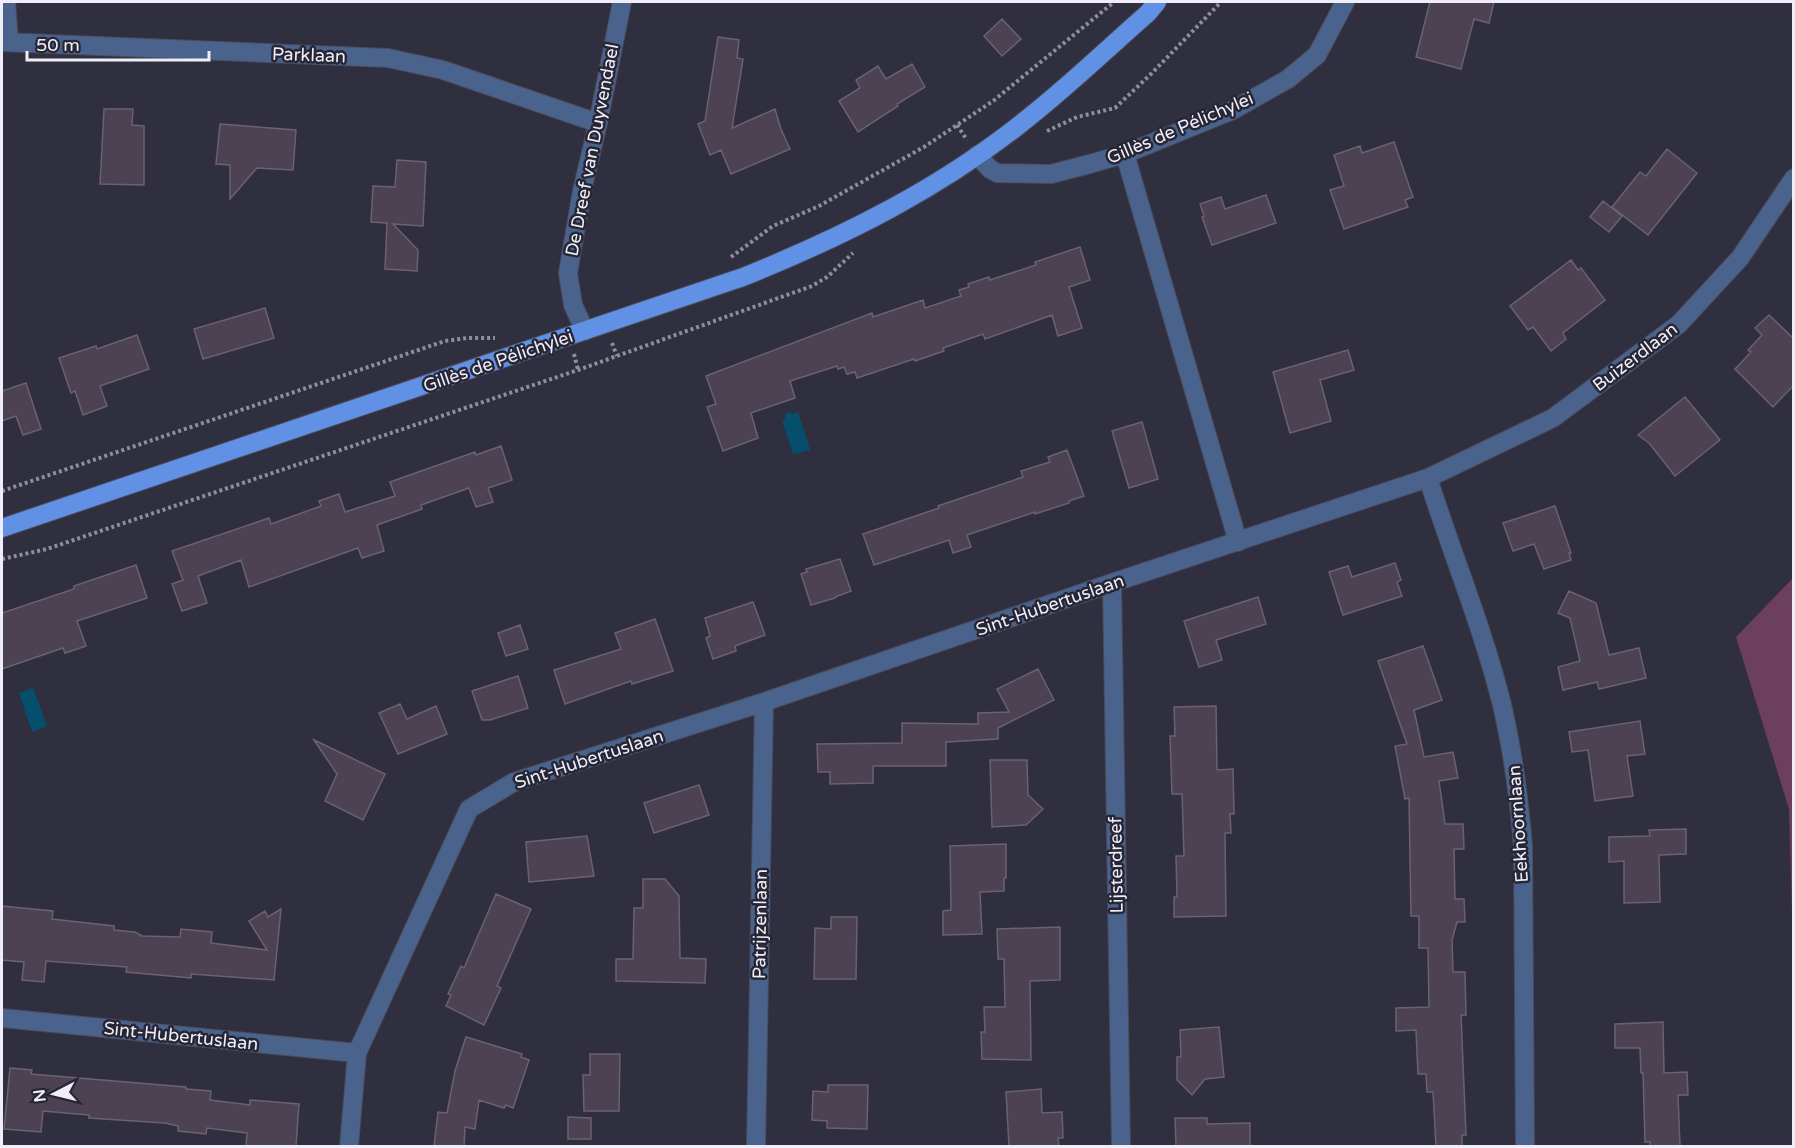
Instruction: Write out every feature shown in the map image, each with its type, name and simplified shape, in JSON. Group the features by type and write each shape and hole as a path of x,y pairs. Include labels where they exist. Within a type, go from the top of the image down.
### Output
{"main road":[{"name":"Gillès de Pélichylei","path":"2,528 743,277 810,250 870,221 921,192 977,155 1028,118 1148,13 1157,2"}],"street":[{"name":"Parklaan","path":"6,2 5,42 388,58 443,70 598,123"},
{"name":"De Dreef van Duyvendael","path":"585,331 573,305 568,273 582,191 622,2"},
{"name":"Gillès de Pélichylei","path":"977,155 997,173 1050,174 1125,154 1233,110 1288,79 1317,55 1345,2"},
{"path":"1125,154 1238,542"},
{"name":"Buizerdlaan","path":"1428,478 1553,418 1679,324 1740,258 1794,178"},
{"name":"Sint-Hubertuslaan","path":"2,1018 357,1053 469,809 514,782 764,702 1428,478"},
{"name":"Eekhoornlaan","path":"1428,478 1502,705 1519,798 1523,846 1525,1146"},
{"name":"Lijsterdreef","path":"1112,583 1121,1146"},
{"name":"Patrijzenlaan","path":"756,1146 764,702"},
{"path":"349,1146 357,1053"}],"path":[{"path":"729,259 773,226 819,206 933,142 993,101 1114,2"},
{"path":"1045,132 1077,117 1115,108 1221,2"},
{"path":"2,559 47,549 745,311 812,286 827,277 855,250"},
{"path":"2,491 445,341 502,337"}],"shaded area":[{"path":"1793,578 1793,948 1789,809 1736,637"}],"water":[{"path":"789,412 793,414 798,412 810,450 793,454 782,420"},
{"path":"33,688 47,726 32,732 19,693"}],"building":[{"path":"1430,2 1494,2 1489,23 1474,19 1461,69 1416,57"},
{"path":"1002,19 1021,39 1002,56 984,36"},
{"path":"718,37 739,40 737,58 743,59 732,128 775,109 790,149 731,174 721,150 710,155 698,124 705,121"},
{"path":"912,64 925,87 858,132 839,101 860,88 856,80 878,66 886,79"},
{"path":"104,109 133,109 132,125 144,126 144,185 100,184"},
{"path":"220,124 296,130 293,170 257,168 230,199 230,165 216,164"},
{"path":"1394,142 1413,197 1405,200 1408,207 1344,229 1330,190 1344,186 1334,155 1360,146 1362,153"},
{"path":"1667,149 1697,173 1648,235 1612,207 1640,172 1646,176"},
{"path":"397,160 426,162 423,226 393,224 418,250 417,271 385,269 387,223 371,222 373,186 395,187"},
{"path":"1266,195 1276,223 1212,245 1200,204 1221,197 1225,209"},
{"path":"1603,201 1622,216 1609,232 1590,217"},
{"path":"1080,247 1090,280 1069,287 1082,328 1058,336 1052,315 985,339 983,334 943,348 944,351 857,378 855,372 847,374 844,367 838,369 837,366 790,381 795,398 751,413 758,438 723,451 707,407 716,404 706,376 872,313 873,317 923,300 925,308 961,296 959,290 969,287 968,284 989,277 990,280 1036,265 1035,262"},
{"path":"1571,260 1578,270 1581,268 1605,300 1563,333 1566,339 1551,351 1533,327 1528,330 1510,306"},
{"path":"265,308 274,338 203,359 194,329"},
{"path":"1769,315 1794,339 1794,385 1773,407 1735,369 1751,352 1748,350 1762,335 1755,328"},
{"path":"137,335 149,369 100,386 107,406 83,415 75,391 71,393 59,358 96,346 97,349"},
{"path":"1348,350 1354,370 1320,380 1331,421 1290,433 1273,372"},
{"path":"26,383 41,429 23,435 16,416 2,421 2,391"},
{"path":"1685,397 1720,440 1675,476 1649,443 1638,435"},
{"path":"1142,422 1158,479 1129,488 1112,431"},
{"path":"501,446 512,480 488,488 493,502 476,507 469,488 421,505 422,509 377,525 384,551 362,558 358,548 249,587 241,560 198,576 207,603 182,611 172,584 183,580 172,551 269,518 271,524 321,506 319,501 339,494 345,512 395,496 390,482 475,452 476,455"},
{"path":"1067,450 1084,496 1069,501 1069,503 967,535 971,547 953,553 949,540 874,565 863,534 1023,477 1021,471 1050,462 1048,457"},
{"path":"1555,506 1571,553 1569,553 1571,560 1544,569 1534,544 1513,551 1503,523"},
{"path":"840,559 851,591 811,605 801,574 807,572 806,569"},
{"path":"1395,563 1401,580 1397,582 1402,596 1343,615 1329,572 1348,566 1352,577"},
{"path":"136,565 147,598 77,621 86,646 65,653 63,648 2,669 2,613"},
{"path":"1569,591 1596,603 1609,655 1639,648 1646,678 1599,689 1597,682 1563,690 1558,667 1580,661 1570,618 1558,613"},
{"path":"1258,597 1266,624 1216,640 1222,660 1199,667 1184,621"},
{"path":"753,602 765,635 735,646 736,651 713,659 706,638 710,636 705,618"},
{"path":"655,619 673,671 632,684 631,681 565,704 554,670 621,649 615,633"},
{"path":"520,625 528,649 506,656 498,633"},
{"path":"1423,646 1442,700 1414,710 1424,757 1453,752 1458,778 1439,781 1445,824 1463,824 1464,849 1454,849 1455,899 1464,899 1465,922 1457,922 1452,940 1453,972 1465,972 1466,1015 1461,1015 1466,1135 1462,1135 1462,1146 1436,1146 1433,1092 1427,1092 1426,1074 1418,1074 1416,1030 1396,1031 1396,1008 1429,1007 1428,948 1419,948 1419,916 1411,916 1409,798 1405,799 1395,746 1407,744 1378,661"},
{"path":"1038,669 1054,700 998,728 998,739 946,742 946,766 873,766 873,783 830,784 830,772 818,772 817,744 902,743 902,723 978,724 978,713 1009,712 997,689"},
{"path":"518,676 528,708 490,720 482,720 472,691"},
{"path":"400,704 407,719 436,706 447,734 398,754 379,713"},
{"path":"1216,706 1217,770 1233,769 1234,814 1230,814 1231,833 1225,833 1226,916 1174,917 1174,897 1177,897 1176,856 1184,856 1182,794 1172,794 1170,736 1175,736 1174,707"},
{"path":"1640,721 1645,754 1627,756 1633,796 1595,801 1588,750 1572,752 1569,732"},
{"path":"314,740 385,774 363,820 325,801 337,774"},
{"path":"990,760 1027,760 1028,795 1043,809 1026,825 992,827"},
{"path":"699,785 709,815 654,833 644,803"},
{"path":"1686,829 1686,854 1659,855 1660,902 1624,903 1624,861 1609,862 1609,837 1650,836 1649,830"},
{"path":"587,836 594,876 529,882 526,842"},
{"path":"1006,844 1004,891 980,892 982,934 943,935 943,911 951,910 950,846"},
{"path":"643,879 665,879 679,896 680,958 706,959 705,983 616,981 616,959 633,959 634,908 643,908"},
{"path":"496,894 531,909 497,986 501,988 484,1025 446,1006 451,995 448,994 461,966 464,968"},
{"path":"2,906 53,911 52,919 114,926 114,930 135,932 142,936 180,937 181,929 212,932 211,943 267,950 249,921 265,911 268,917 281,909 274,980 191,974 191,978 126,972 127,967 46,961 44,982 22,980 24,962 2,960"},
{"path":"831,917 857,917 856,979 814,979 815,928 831,929"},
{"path":"1060,927 1060,980 1030,981 1031,1060 982,1059 981,1032 985,1032 984,1007 1005,1007 1004,959 998,959 997,929"},
{"path":"1663,1022 1664,1073 1687,1072 1688,1095 1678,1095 1680,1146 1650,1146 1650,1142 1645,1142 1640,1048 1615,1048 1615,1024"},
{"path":"1219,1027 1224,1077 1205,1079 1192,1095 1177,1080 1177,1057 1181,1057 1180,1030"},
{"path":"466,1037 522,1054 521,1057 529,1060 513,1108 506,1105 504,1108 479,1100 475,1129 465,1127 464,1146 434,1146 438,1112 447,1113 455,1071"},
{"path":"590,1054 620,1054 619,1111 584,1111 583,1075 590,1075"},
{"path":"10,1068 32,1070 31,1074 186,1087 186,1089 211,1091 210,1100 250,1105 250,1100 299,1104 296,1146 246,1146 247,1133 207,1128 206,1134 178,1131 178,1126 165,1123 89,1118 89,1115 43,1111 41,1132 4,1129"},
{"path":"828,1085 868,1085 867,1129 827,1128 827,1121 812,1120 813,1091 828,1092"},
{"path":"1041,1089 1042,1113 1062,1112 1063,1138 1058,1138 1059,1146 1009,1146 1006,1092"},
{"path":"568,1117 591,1118 591,1139 568,1139"},
{"path":"1175,1118 1207,1118 1207,1124 1250,1123 1250,1146 1176,1146"}]}
